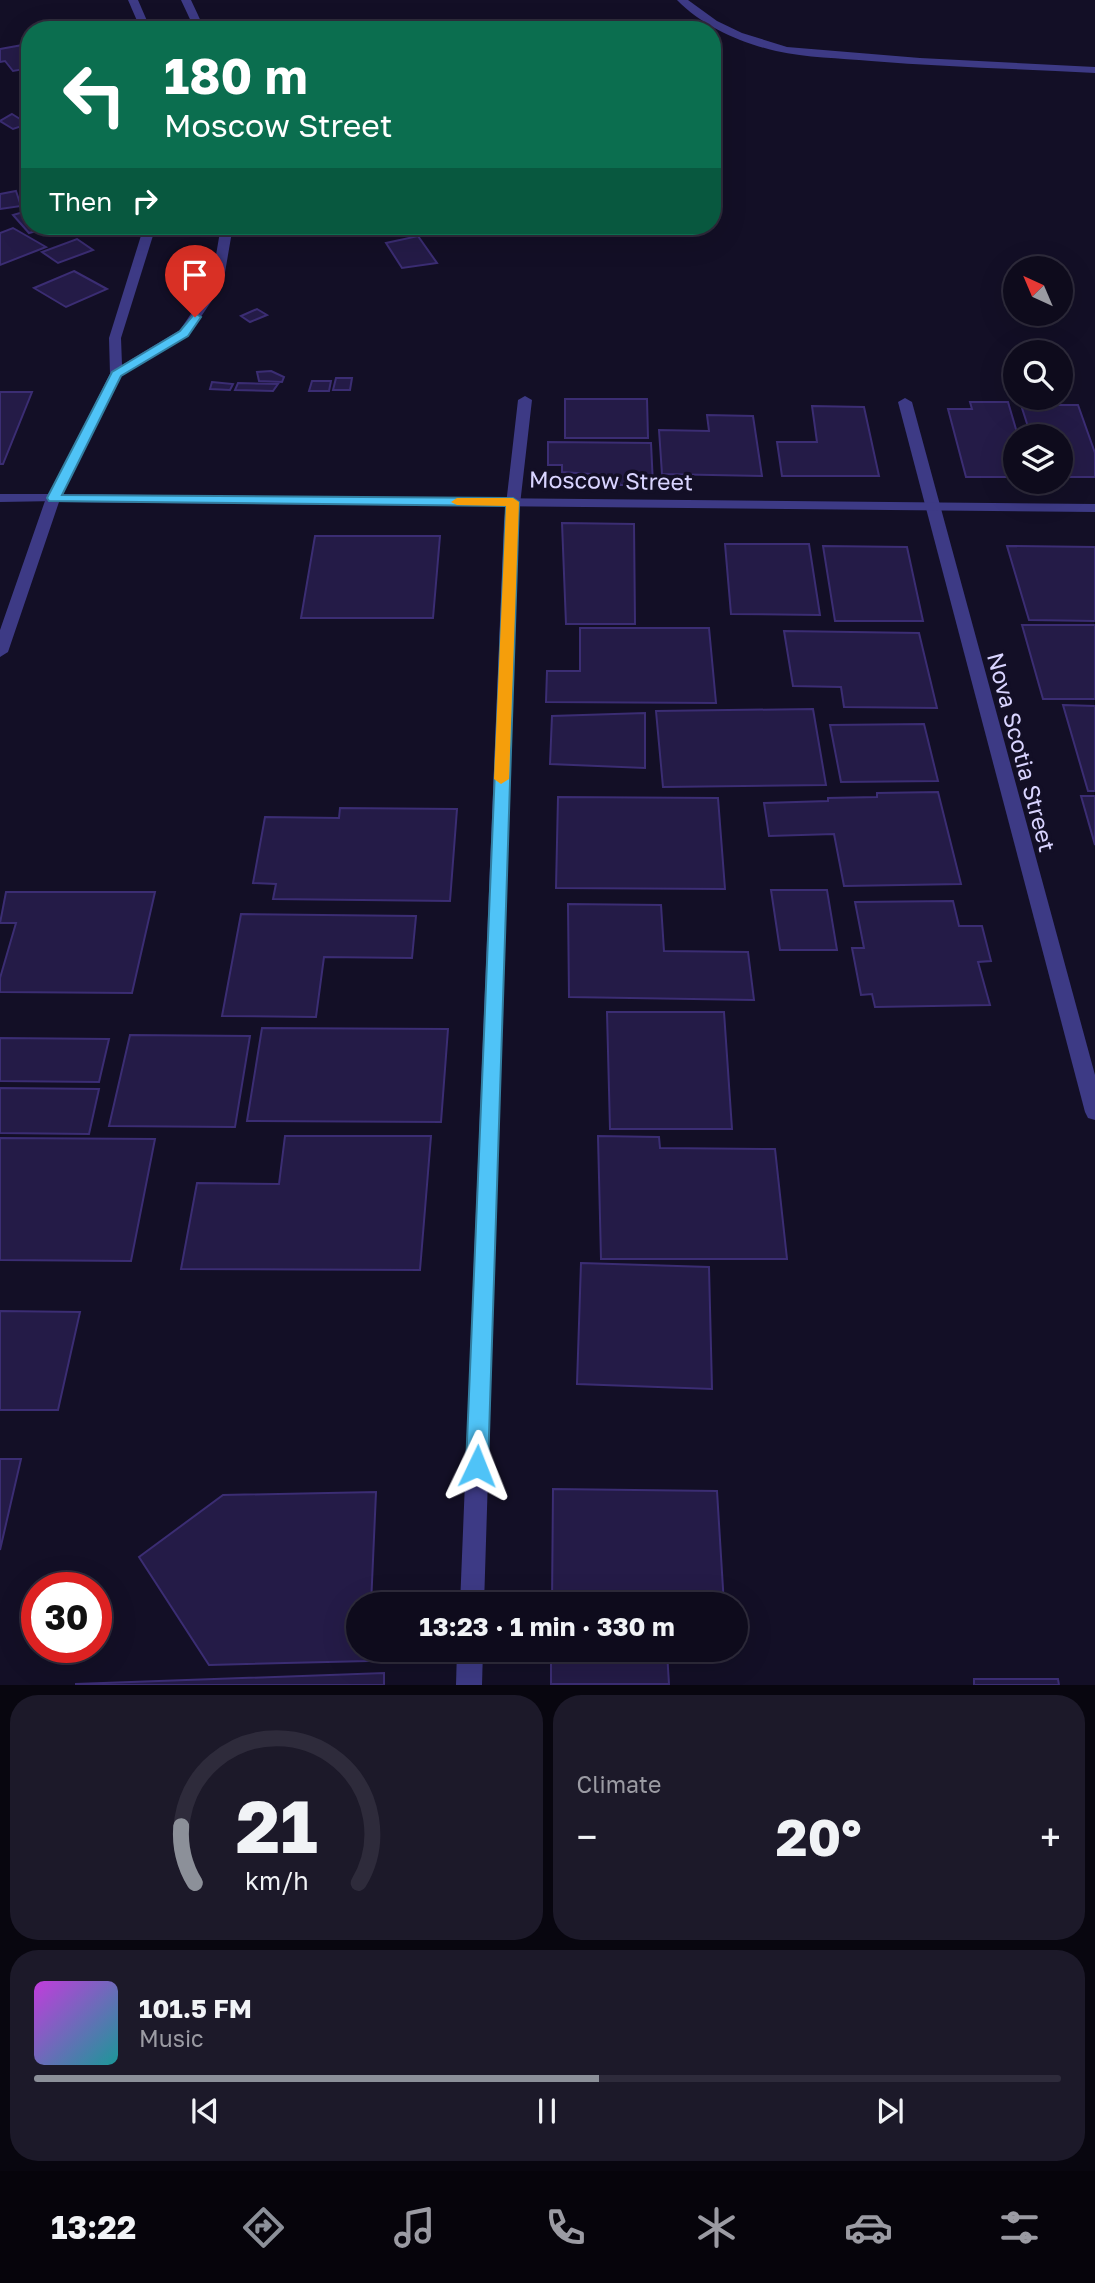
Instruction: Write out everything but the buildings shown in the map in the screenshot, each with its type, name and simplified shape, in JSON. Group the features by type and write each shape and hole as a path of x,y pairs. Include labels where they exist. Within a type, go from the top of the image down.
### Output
{"street":[{"path":"133,0 142,21"},
{"path":"186,0 196,21"},
{"path":"682,0 713,21"},
{"path":"721,26 774,47 797,52 888,60 1095,69"},
{"path":"0,652 54,498 117,374 116,338 147,235"},
{"path":"117,374 184,333 217,284 225,235"},
{"path":"472,1592 513,502 525,400"},
{"name":"Nova Scotia Street","path":"905,402 1095,1112"},
{"name":"Moscow Street","path":"0,498 1095,508"},
{"path":"469,1685 470,1662"}],"slow traffic":[{"path":"457,502 513,502 501,779"}],"route":[{"path":"195,317 184,333 117,374 54,498 513,502 477,1466"}]}
